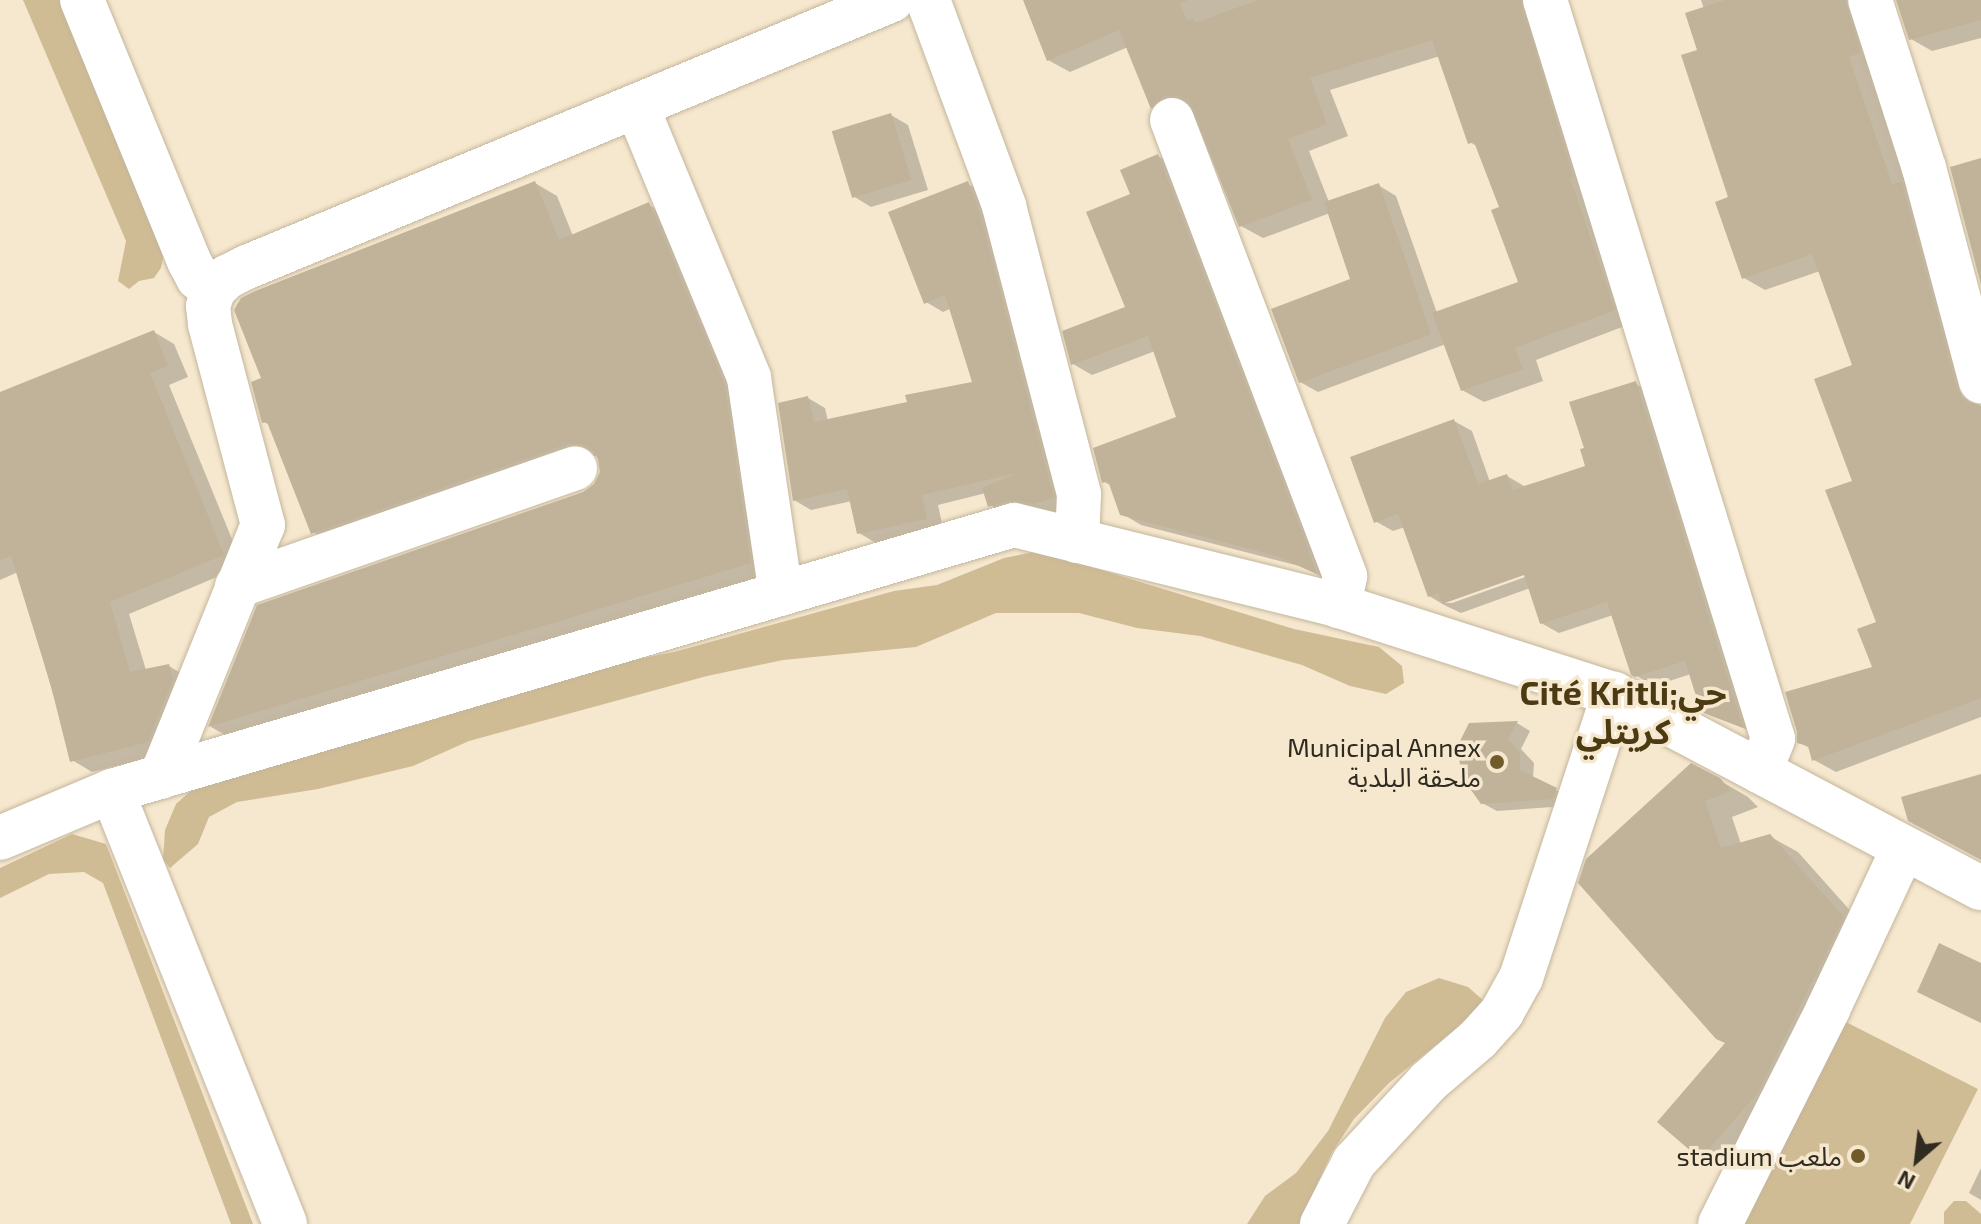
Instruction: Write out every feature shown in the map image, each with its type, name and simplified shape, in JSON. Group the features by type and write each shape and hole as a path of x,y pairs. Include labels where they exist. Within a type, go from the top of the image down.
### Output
{"street":[{"path":"82,0 189,261 198,278 214,289"},
{"path":"161,777 256,580 263,525 210,324 208,306 214,289 227,277 247,267 892,0"},
{"path":"928,0 1004,206 1079,494 1077,541"},
{"path":"1545,0 1773,739 1760,772"},
{"path":"1870,0 1924,168 1977,361"},
{"path":"637,107 749,378 781,594"},
{"path":"1172,120 1345,576 1339,606"},
{"path":"256,580 575,468"},
{"path":"0,838 112,791 1014,525 1339,606 1614,694 1981,888"},
{"path":"1322,1224 1354,1162 1429,1081 1478,1039 1502,1012 1521,978 1614,694"},
{"path":"112,791 285,1224"},
{"path":"1720,1224 1835,994 1860,1006 1916,856"}],"shaded area":[{"path":"23,0 63,0 165,249 161,268 154,278 139,281 129,289 118,281 126,241"},
{"path":"1039,551 1294,629 1379,647 1402,666 1404,683 1386,694 1350,686 1302,665 1200,636 1137,628 1079,613 996,613 916,647 783,660 707,676 469,741 413,766 318,789 237,802 209,817 198,844 170,868 163,860 165,830 176,804 204,779 412,726 623,662 674,652 894,591 937,585 1004,558"},
{"path":"72,834 106,844 253,1224 231,1224 103,883 84,872 49,874 0,898 0,868"},
{"path":"1439,978 1468,987 1484,1001 1453,1031 1389,1083 1354,1119 1331,1154 1299,1224 1247,1224 1265,1196 1296,1173 1328,1131 1385,1018 1406,992"},
{"name":"stadium ملعب","path":"1840,1019 1978,1089 1910,1224 1737,1224"},
{"path":"1954,1201 1966,1201 1981,1214 1981,1224 1944,1224 1944,1212"}],"building":[{"path":"1023,0 1188,0 1180,3 1187,21 1193,18 1195,23 1258,0 1521,0 1573,177 1570,178 1615,310 1515,348 1523,369 1461,391 1432,313 1518,282 1491,210 1499,207 1474,142 1468,144 1432,40 1310,78 1327,124 1288,139 1312,200 1239,227 1188,101 1177,96 1164,96 1151,109 1119,30 1047,61"},
{"path":"1725,0 1846,0 1861,53 1849,57 1892,184 1902,182 1957,388 1964,400 1981,406 1981,698 1812,761 1808,746 1797,743 1797,732 1785,692 1872,667 1857,629 1876,622 1825,490 1852,481 1814,379 1852,365 1812,254 1742,279 1715,202 1728,197 1681,55 1697,50 1685,13"},
{"path":"1896,0 1981,0 1981,20 1909,40"},
{"path":"891,113 911,180 852,198 832,131"},
{"path":"1158,154 1317,574 1277,556 1120,515 1108,481 1102,483 1093,448 1176,417 1148,336 1071,365 1062,331 1125,307 1086,212 1130,194 1120,170"},
{"path":"1981,158 1981,285 1950,167"},
{"path":"535,181 559,240 649,202 725,385 751,563 208,727 257,605 583,492 594,484 600,472 598,459 592,450 580,444 568,444 311,534 267,422 262,423 251,382 261,378 234,310 241,298 253,292"},
{"path":"968,181 980,214 1054,498 1033,504 1008,501 988,507 982,488 1017,473 922,495 927,519 857,534 847,489 793,501 778,403 808,396 814,422 907,402 905,395 972,382 945,295 924,304 888,212"},
{"path":"1379,183 1431,334 1299,383 1271,309 1350,279 1324,202"},
{"path":"154,330 168,366 150,373 224,555 110,602 130,672 169,664 173,680 148,742 70,762 51,686 11,556 0,560 0,392"},
{"path":"1636,381 1743,728 1701,712 1685,661 1635,677 1631,675 1607,602 1540,624 1524,575 1442,604 1438,593 1428,597 1398,514 1374,523 1350,457 1454,419 1478,484 1507,474 1513,490 1585,466 1580,449 1584,448 1569,402"},
{"path":"1518,721 1508,739 1520,753 1520,770 1557,788 1553,799 1481,804 1461,776 1458,745 1469,723"},
{"path":"1691,763 1720,778 1731,791 1705,801 1721,848 1770,834 1844,917 1757,1094 1700,1159 1657,1122 1725,1043 1716,1039 1578,883 1586,859"},
{"path":"1981,774 1981,860 1908,821 1901,797"},
{"path":"1939,943 1981,963 1981,1023 1917,992"}],"place":[{"name":"Municipal Annex ملحقة البلدية","path":"1497,762"},
{"name":"stadium ملعب","path":"1858,1156"}],"district":[{"name":"Cité Kritli;حي كريتلي","path":"1623,710"}]}
